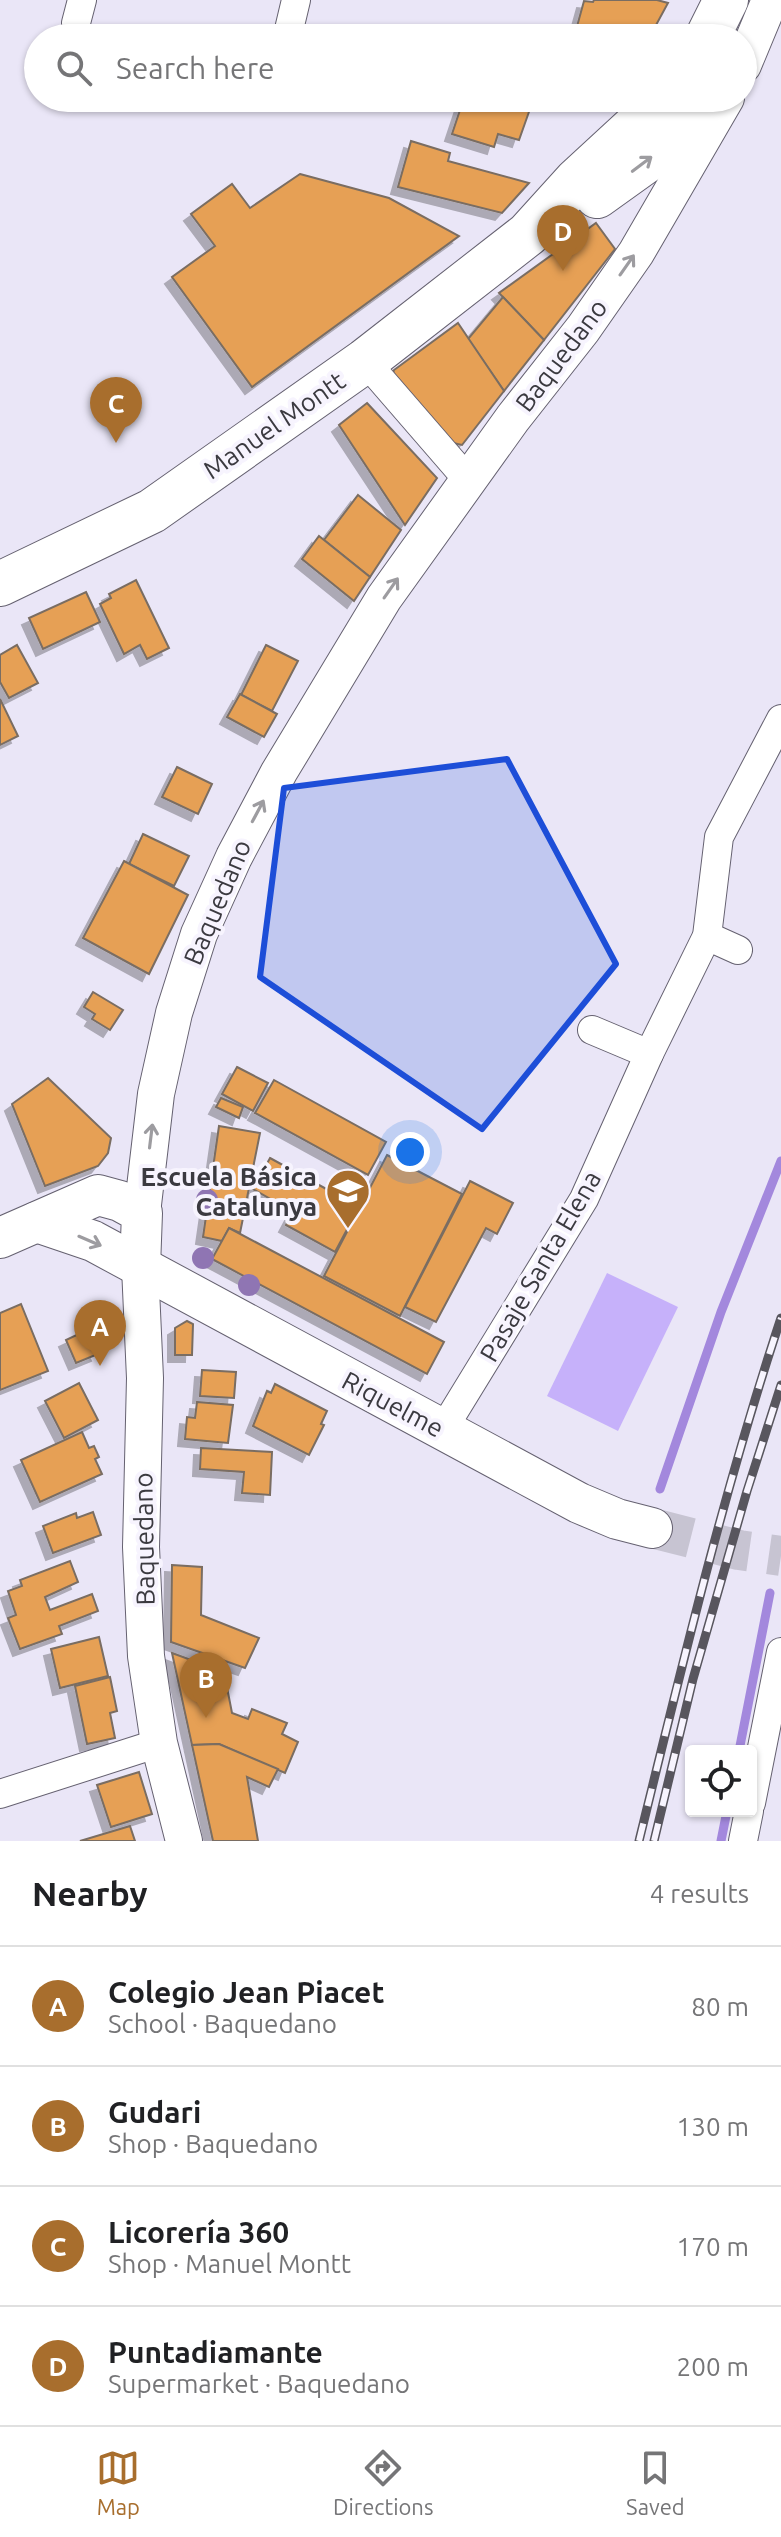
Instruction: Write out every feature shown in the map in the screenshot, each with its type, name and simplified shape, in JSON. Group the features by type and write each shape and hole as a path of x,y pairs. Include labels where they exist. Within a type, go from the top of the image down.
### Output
{"main road":[{"path":"714,24 726,0"},
{"path":"746,24 757,0"},
{"name":"Manuel Montt","path":"528,234 576,181 652,112"},
{"name":"Manuel Montt","path":"0,584 152,511 365,361 528,234 590,200 650,158 690,112"},
{"path":"0,1238 98,1195 120,1201 142,1213"},
{"name":"Baquedano","path":"140,1267 142,1213"},
{"name":"Riquelme","path":"37,1222 93,1241 579,1503 617,1519 652,1528"}],"street":[{"path":"290,24 296,0"},
{"path":"757,31 770,0"},
{"name":"Baquedano","path":"142,1213 156,1094 174,1013 199,934 234,857 330,684 384,598 636,253 718,112"},
{"path":"365,361 468,480"},
{"name":"Pasaje Santa Elena","path":"442,1431 584,1199 649,1054 707,936 719,837 781,719"},
{"path":"707,936 738,950"},
{"path":"592,1030 649,1054"},
{"name":"Baquedano","path":"140,1267 145,1378 141,1547 146,1656 159,1743 184,1841"},
{"path":"757,1773 781,1652"},
{"path":"0,1794 159,1743"},
{"path":"743,1841 748,1817"}],"highlighted area":[{"path":"507,759 616,964 482,1129 260,977 284,788"}],"shaded area":[{"path":"607,1273 678,1307 618,1431 547,1396"}],"building":[{"path":"657,0 668,3 657,24 578,24 584,1"},
{"path":"459,112 529,112 519,140 498,134 494,147 452,134"},
{"path":"411,141 450,153 448,161 529,183 502,213 398,187"},
{"path":"300,174 389,198 459,236 252,387 172,277 215,246 191,214 232,184 250,208"},
{"path":"596,223 615,249 544,340 499,293"},
{"path":"503,297 544,340 504,391 468,339"},
{"path":"458,323 504,391 462,445 449,442 391,380 394,370"},
{"path":"367,403 437,478 405,525 339,425"},
{"path":"358,495 401,530 370,577 324,540"},
{"path":"319,536 370,577 354,601 302,559"},
{"path":"136,580 169,648 147,659 140,645 124,654 100,604 111,598 109,594"},
{"path":"86,592 100,622 43,649 29,618"},
{"path":"17,645 38,683 9,698 0,682 0,655"},
{"path":"266,645 298,661 272,711 241,695"},
{"path":"240,694 277,714 264,737 227,717"},
{"path":"0,699 18,736 0,745"},
{"path":"177,767 212,784 198,814 162,797"},
{"path":"143,834 189,856 174,886 129,864"},
{"path":"124,861 188,895 149,974 83,938"},
{"path":"93,992 123,1010 110,1030 92,1019 95,1014 84,1007"},
{"path":"237,1067 268,1083 253,1111 222,1094"},
{"path":"48,1078 111,1138 108,1153 98,1166 45,1186 12,1104"},
{"path":"274,1080 386,1142 368,1175 255,1113"},
{"path":"221,1098 243,1107 239,1118 216,1107"},
{"path":"219,1126 260,1133 240,1233 229,1228 222,1241 203,1237"},
{"path":"387,1155 462,1194 400,1316 324,1276"},
{"path":"270,1158 359,1207 335,1252 286,1225 293,1212 253,1189"},
{"path":"470,1181 513,1203 497,1234 486,1228 436,1322 405,1307"},
{"path":"229,1228 444,1342 427,1374 212,1259"},
{"path":"21,1304 48,1371 0,1390 0,1313"},
{"path":"187,1321 193,1324 192,1355 175,1355 175,1328"},
{"path":"87,1330 98,1354 76,1363 66,1340"},
{"path":"202,1370 236,1372 234,1398 200,1396"},
{"path":"79,1383 98,1420 64,1438 45,1401"},
{"path":"275,1384 327,1411 321,1424 324,1425 309,1455 253,1426 267,1391 271,1393"},
{"path":"197,1402 233,1405 228,1443 185,1439 187,1417 195,1418"},
{"path":"82,1432 89,1448 94,1446 99,1457 95,1459 102,1474 40,1502 21,1460"},
{"path":"201,1448 272,1452 270,1495 242,1493 244,1472 200,1469"},
{"path":"93,1512 101,1535 53,1553 43,1526 76,1513 77,1518"},
{"path":"70,1561 78,1582 45,1597 50,1610 92,1594 98,1611 59,1626 62,1634 20,1649 8,1618 16,1615 8,1591 22,1586 20,1580"},
{"path":"172,1565 202,1567 201,1615 259,1638 245,1668 171,1642"},
{"path":"99,1637 108,1676 60,1688 51,1649"},
{"path":"172,1653 224,1672 232,1713 248,1719 252,1709 287,1723 282,1734 298,1742 285,1773 219,1744 192,1745"},
{"path":"110,1677 117,1711 110,1713 115,1738 87,1744 75,1686"},
{"path":"219,1744 278,1769 269,1787 247,1777 258,1841 213,1841 192,1745"},
{"path":"139,1772 152,1814 111,1827 97,1785"},
{"path":"130,1826 135,1841 80,1841"}],"waterway":[{"path":"660,1489 721,1312 781,1161"},
{"path":"740,1745 770,1593"},
{"path":"721,1841 726,1817"}],"tunnel":[{"path":"652,1528 739,1550 781,1556"}],"railway":[{"path":"639,1841 722,1512 781,1318"},
{"path":"654,1841 693,1679 781,1385"}],"place":[{"name":"Puntadiamante","path":"563,271"},
{"name":"Licorería 360","path":"116,443"},
{"name":"Escuela Básica Catalunya","path":"348,1230"},
{"name":"Colegio Jean Piacet","path":"100,1366"},
{"name":"Gudari","path":"206,1718"}]}
